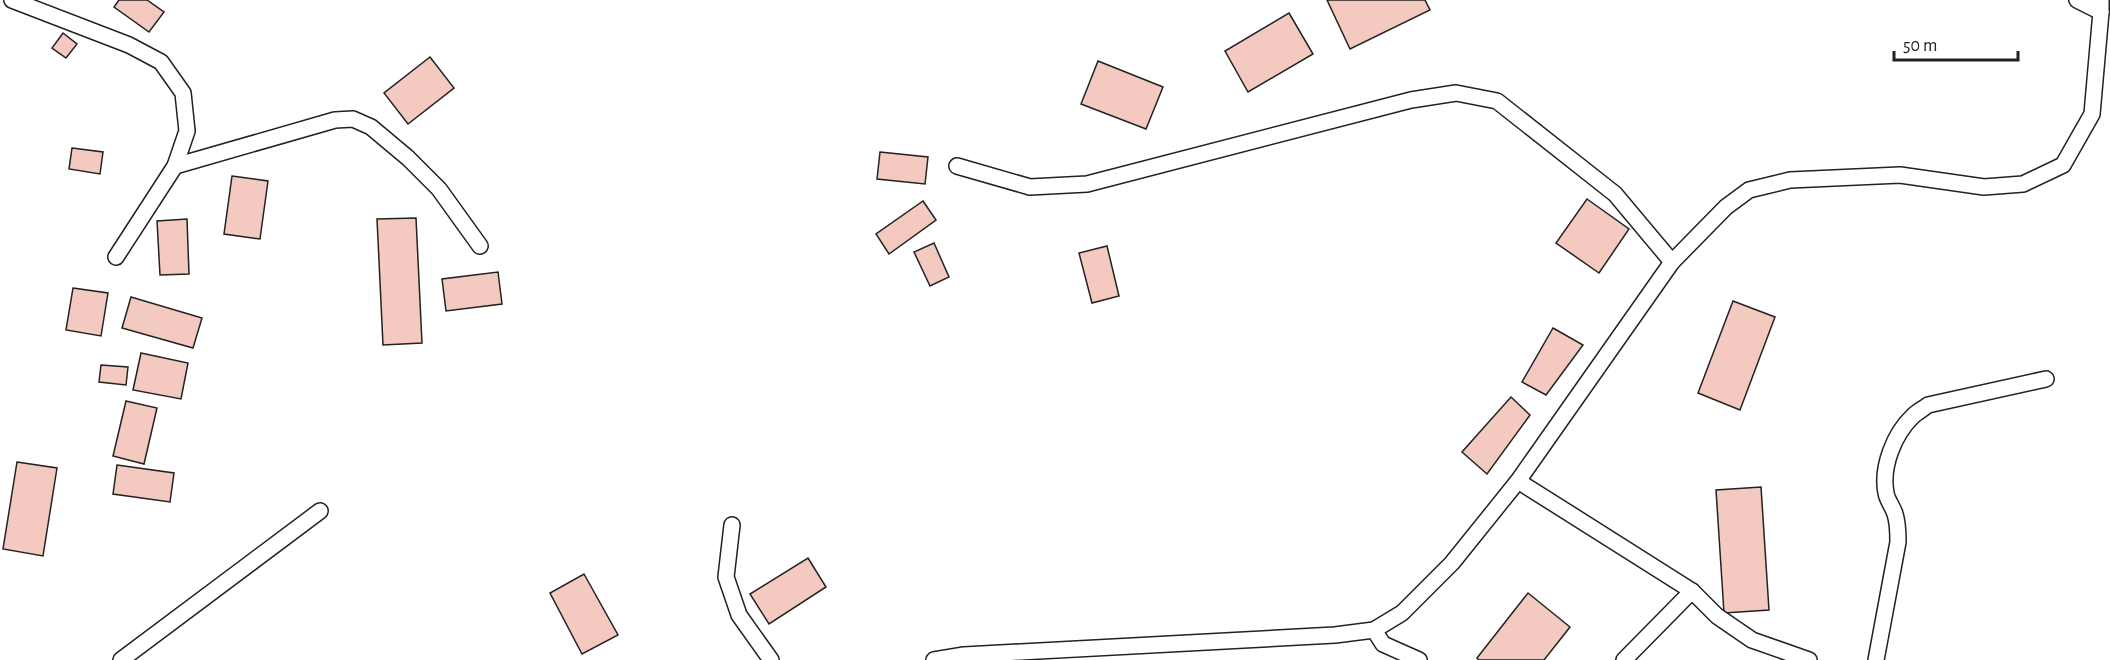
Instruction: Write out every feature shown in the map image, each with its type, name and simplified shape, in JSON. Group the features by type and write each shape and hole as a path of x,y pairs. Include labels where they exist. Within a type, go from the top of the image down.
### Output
{"street":[{"path":"12,0 129,45 161,62 183,93 187,131 175,166 116,256"},
{"path":"934,660 1335,635 1374,630 1402,613 1452,563 1518,481 1672,262 1726,207 1749,190 1791,180 1900,175 1984,187 2023,184 2063,165 2091,114 2101,6 2077,0"},
{"path":"957,166 1030,188 1087,184 1411,100 1456,93 1497,101 1615,194 1672,262"},
{"path":"175,166 334,120 353,118 371,127 439,189 480,246"},
{"path":"1876,660 1898,542 1898,526 1886,494 1886,479 1890,452 1900,434 1912,417 1928,405 2046,379"},
{"path":"1518,481 1692,591 1717,616 1752,640 1809,660"},
{"path":"121,660 320,511"},
{"path":"732,525 726,577 739,615 771,660"},
{"path":"1624,660 1692,591"},
{"path":"1374,630 1383,644 1419,660"}],"building":[{"path":"119,0 147,0 164,12 149,32 114,7"},
{"path":"1327,0 1425,0 1430,10 1350,49"},
{"path":"1289,13 1313,54 1248,92 1225,51"},
{"path":"63,33 77,44 66,58 52,48"},
{"path":"430,57 454,88 408,124 384,93"},
{"path":"1098,61 1163,87 1146,129 1081,104"},
{"path":"72,148 103,152 100,174 69,169"},
{"path":"880,152 928,157 925,184 877,179"},
{"path":"232,176 268,181 260,239 224,234"},
{"path":"1587,199 1629,229 1599,273 1556,243"},
{"path":"923,201 936,220 889,254 876,234"},
{"path":"416,218 422,343 383,345 377,219"},
{"path":"187,219 189,274 160,275 157,221"},
{"path":"934,243 949,277 930,286 914,252"},
{"path":"1107,246 1119,296 1092,303 1079,253"},
{"path":"498,272 502,304 446,311 442,279"},
{"path":"73,288 108,293 101,336 66,330"},
{"path":"131,297 202,318 193,348 122,328"},
{"path":"1733,301 1775,317 1740,410 1698,393"},
{"path":"1553,328 1583,345 1546,395 1522,382"},
{"path":"141,353 188,363 181,399 133,390"},
{"path":"101,365 128,367 126,385 99,382"},
{"path":"1511,397 1530,415 1487,474 1462,452"},
{"path":"126,401 157,408 144,464 113,456"},
{"path":"17,462 57,468 43,556 3,549"},
{"path":"117,465 174,473 170,502 113,494"},
{"path":"1761,487 1769,610 1724,613 1716,490"},
{"path":"808,558 826,587 769,624 750,594"},
{"path":"584,574 618,635 582,654 550,593"},
{"path":"1528,593 1570,627 1544,660 1479,660 1477,658"}]}
